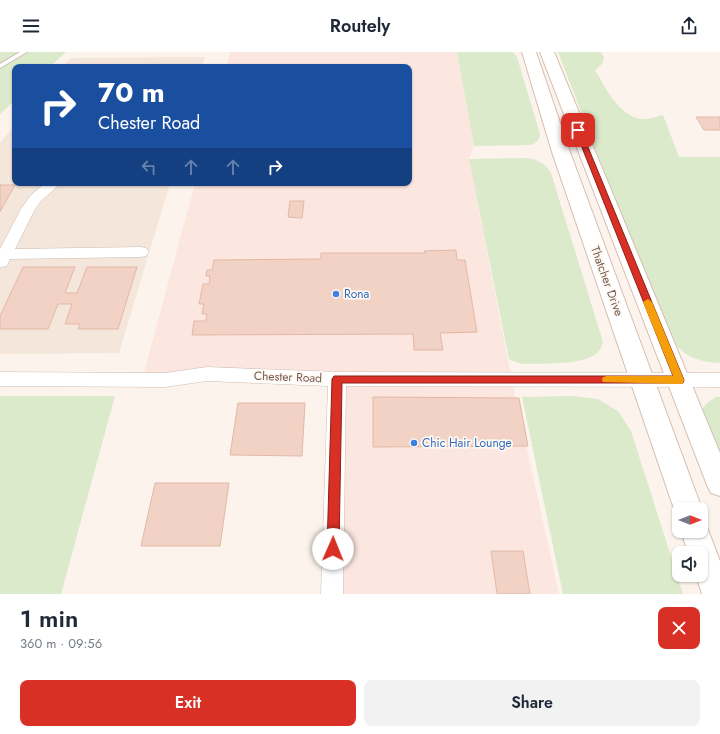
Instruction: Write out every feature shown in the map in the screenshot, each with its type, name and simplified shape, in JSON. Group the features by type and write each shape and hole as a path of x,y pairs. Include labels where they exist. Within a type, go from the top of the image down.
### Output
{"main road":[{"name":"Thatcher Drive","path":"529,52 561,152 686,502"},
{"path":"547,52 720,485"},
{"path":"698,538 718,594"}],"street":[{"path":"50,186 36,198 28,209 3,259 141,252"},
{"name":"Chester Road","path":"0,379 165,380 207,374 337,379 720,380"},
{"path":"332,594 337,379"}],"lane":[{"path":"0,66 24,52"}],"shaded area":[{"path":"230,52 457,52 474,146 469,159 513,386 559,594 332,594 337,379 142,380 194,186 412,186 412,64 227,64"},
{"path":"205,57 203,64 65,64 70,58"},
{"path":"12,129 12,186 169,186 119,353 0,354 0,143"}],"green space":[{"path":"0,52 66,52 53,64 12,64 12,103 0,114"},
{"path":"457,52 513,52 517,57 540,134 537,142 529,145 474,146"},
{"path":"558,52 601,52 604,58 602,64 595,70 619,107 633,117 641,119 663,115 679,157 720,157 720,363 703,361 690,356 679,348 668,335"},
{"path":"469,159 534,159 540,162 551,173 603,342 599,351 593,356 585,359 564,363 523,364 509,359"},
{"path":"0,396 115,396 61,594 0,594"},
{"path":"572,396 598,399 618,411 631,431 672,560 672,582 679,582 683,594 563,594 522,397"},
{"path":"716,397 720,397 720,475 702,409 707,403"}],"building":[{"path":"696,117 720,117 720,130 704,130"},
{"path":"0,185 14,186 0,212"},
{"path":"290,201 304,201 302,218 288,217"},
{"name":"Rona","path":"456,250 457,260 465,260 477,332 440,333 443,350 414,350 413,334 192,335 194,321 206,321 207,314 202,314 204,304 199,304 203,284 209,284 210,276 206,276 207,270 212,270 214,260 321,259 321,253 425,253 424,251"},
{"path":"23,267 75,267 65,293 77,293 87,267 137,267 118,329 78,329 80,324 65,324 72,304 58,304 48,329 0,329 0,316"},
{"path":"373,397 519,398 528,446 373,447"},
{"path":"238,403 305,403 302,456 230,455"},
{"path":"155,483 229,483 220,546 141,546"},
{"path":"491,551 523,551 530,594 497,594"}],"slow traffic":[{"path":"607,380 679,380 648,302"}],"place":[{"name":"Rona","path":"336,294"},
{"name":"Chic Hair Lounge","path":"414,443"}],"route":[{"path":"333,549 337,379 679,380 578,130"}]}
